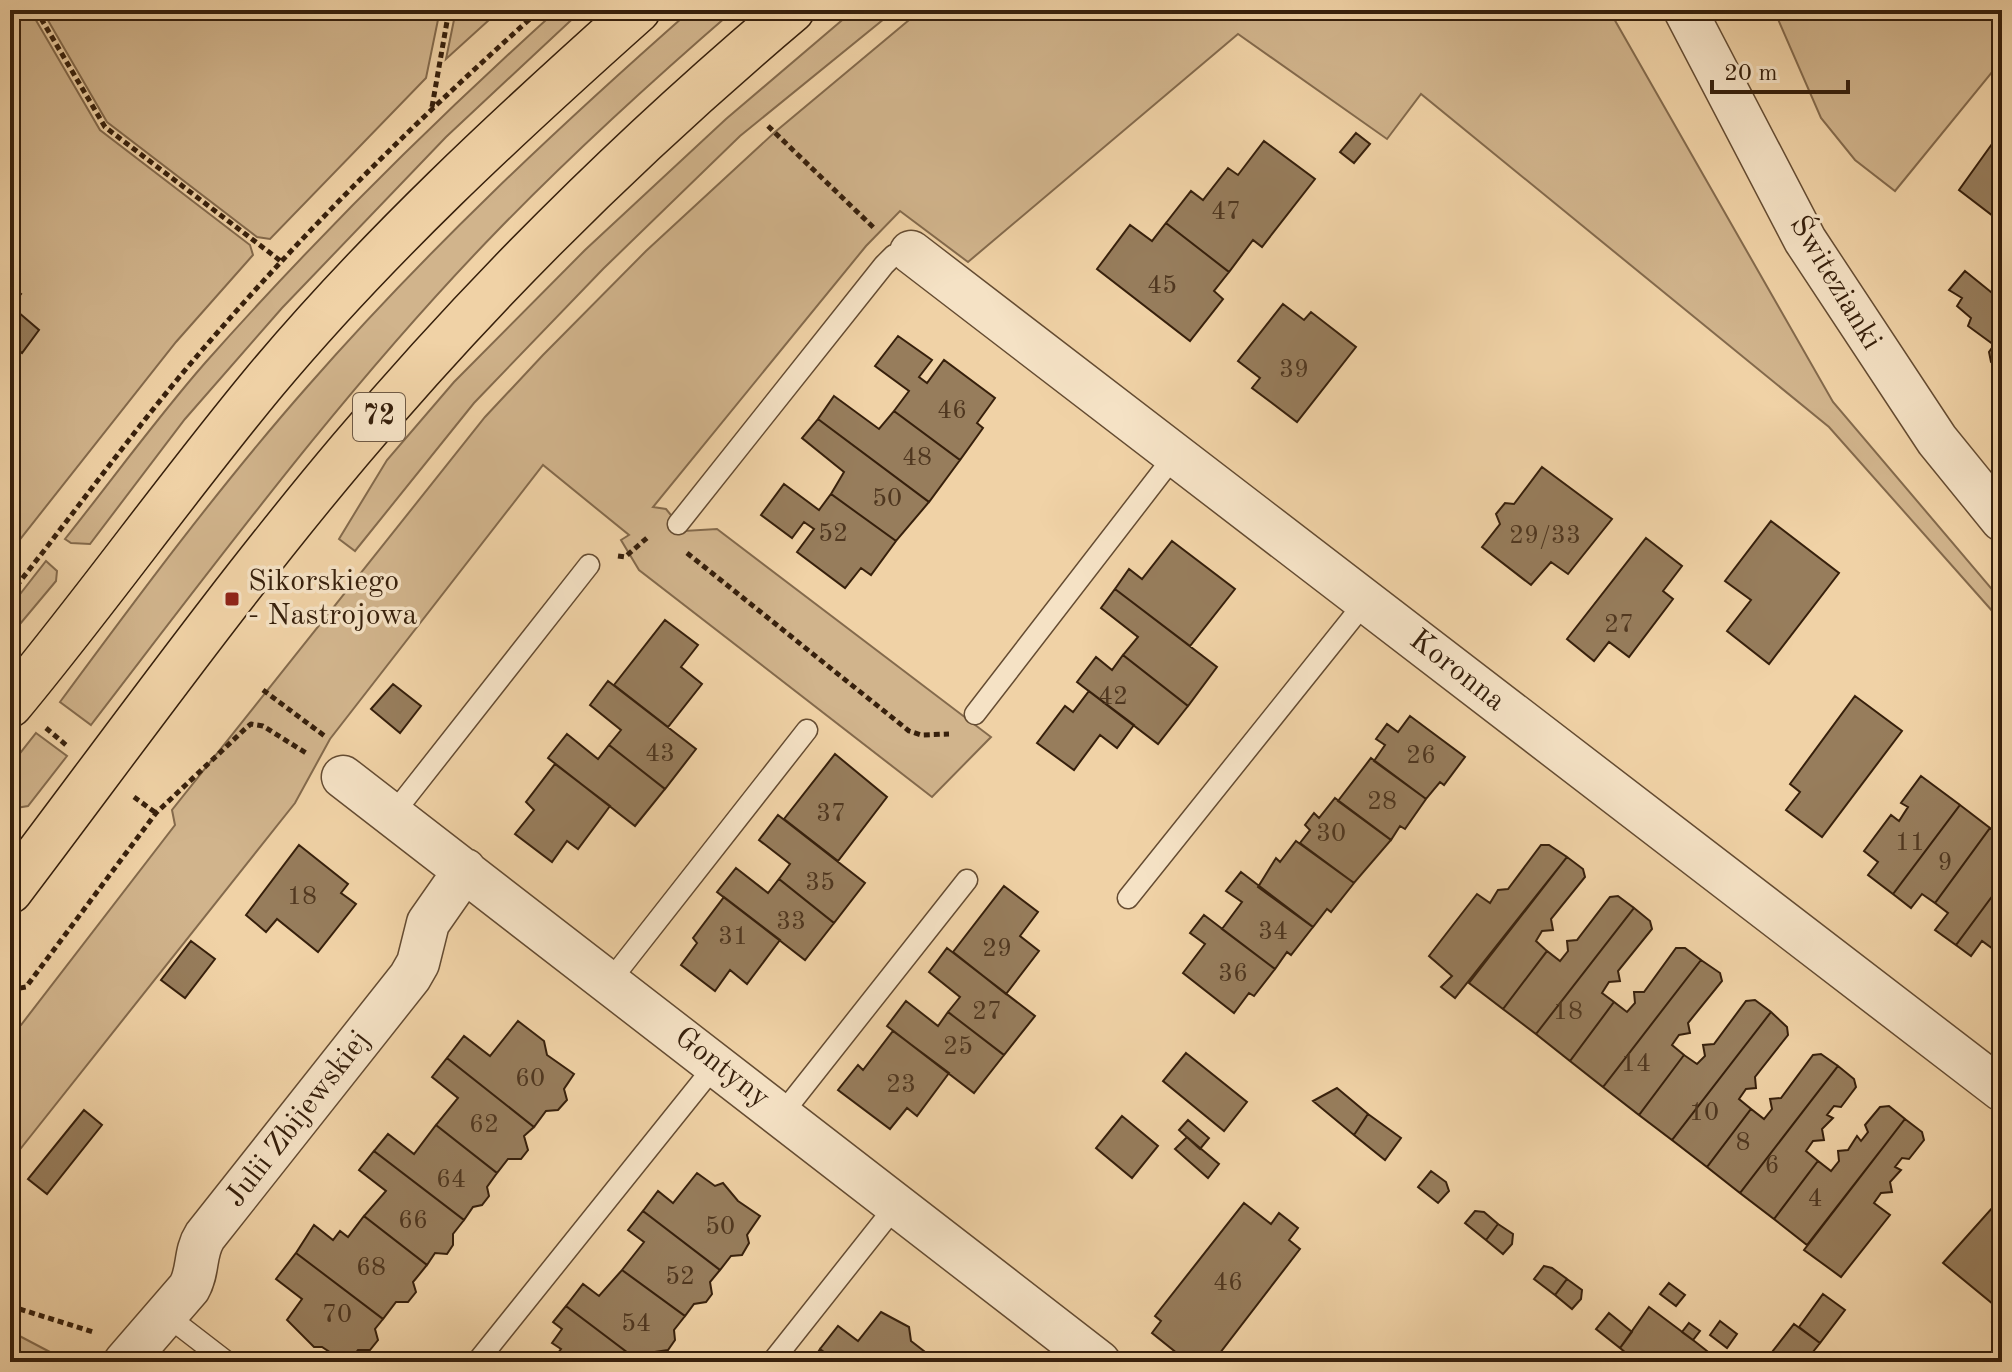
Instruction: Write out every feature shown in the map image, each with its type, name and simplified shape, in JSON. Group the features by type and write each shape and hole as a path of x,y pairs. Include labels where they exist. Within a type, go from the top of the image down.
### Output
{"main road":[{"path":"26,715 267,379 413,221 537,100 638,10"},
{"name":"72","path":"10,891 349,451 456,329 597,182 792,10"}],"street":[{"name":"Świtezianki","path":"1691,16 1805,240 1937,440 2002,520"},
{"name":"Koronna","path":"911,252 2002,1090"},
{"name":"Gontyny","path":"336,758 393,814 1099,1362"},
{"name":"Julii Zbijewskiej","path":"132,1354 196,1277 197,1249 205,1236 410,977 418,963 428,923 465,870"}],"lane":[{"path":"678,524 884,265 894,255 911,252"},
{"path":"975,714 1175,455"},
{"path":"393,814 589,565"},
{"path":"1128,898 1366,601"},
{"path":"610,981 807,730"},
{"path":"782,1114 967,880"},
{"path":"477,1362 717,1063"},
{"path":"772,1362 898,1203"},
{"path":"166,1315 227,1362"}],"path":[{"path":"36,10 105,127 282,262"},
{"path":"432,109 449,10"},
{"path":"10,594 173,384 282,262 432,109 540,10"},
{"path":"768,126 879,233 911,252"},
{"path":"589,565 604,555 625,557 663,527 678,524"},
{"path":"678,524 675,532 692,558 909,731 921,735 951,733 964,727 975,714"},
{"path":"263,690 336,758"},
{"path":"26,715 72,750"},
{"path":"10,990 26,987 156,813 251,724 263,726 336,758"},
{"path":"129,793 156,813"},
{"path":"10,1306 132,1354"}],"shaded area":[{"path":"10,10 30,10 100,130 250,245 253,255 176,342 10,552"},
{"path":"42,10 440,10 426,78 270,239 257,237 107,122"},
{"path":"456,10 500,10 446,59"},
{"path":"557,10 582,10 446,137 282,308 185,419 90,544 71,543 65,539 187,384 289,271 421,138"},
{"path":"691,10 734,10 585,144 499,229 390,348 288,471 91,725 60,702 211,502 352,337 493,192"},
{"path":"854,10 895,10 740,136 603,269 474,403 355,551 339,539 387,460 454,382 585,250 726,119"},
{"path":"921,10 1609,10 1833,402 2002,601 2002,622 1829,427 1421,94 1387,139 1238,34 968,262 900,211 866,246 653,507 666,509 684,531 717,529 991,737 932,797 639,570 621,540 629,535 543,465 330,739 295,803 10,1162 10,1032 21,1025 175,825 172,810 485,417 543,355 646,251 775,132"},
{"path":"1774,10 2002,10 2002,60 1895,191 1855,160 1821,118"},
{"path":"46,561 57,571 56,581 10,636 10,607"},
{"path":"36,733 67,756 28,806 10,809 10,766"},
{"path":"10,1331 69,1362 10,1362"}],"building":[{"path":"2002,130 2002,204 1993,216 1959,190"},
{"path":"1356,133 1370,144 1354,163 1340,152"},
{"path":"1264,141 1315,179 1262,247 1253,240 1229,272 1166,223 1191,191 1203,200 1228,168 1238,175"},
{"path":"1166,223 1229,272 1214,291 1223,299 1190,341 1097,269 1130,225 1152,241"},
{"path":"1965,271 2002,301 2002,370 1991,362 1989,352 1994,345 1968,326 1971,318 1957,306 1962,298 1949,290"},
{"path":"10,286 21,294 11,306 39,330 22,353 18,350 10,360"},
{"path":"1283,304 1304,320 1311,312 1356,347 1297,422 1252,388 1260,378 1238,361"},
{"path":"898,336 932,360 919,377 927,383 944,360 995,398 977,423 983,428 960,460 894,411 909,391 875,366"},
{"path":"834,396 879,429 894,411 960,460 929,502 818,419"},
{"path":"818,419 929,502 896,541 831,494 844,472 802,438"},
{"path":"1542,467 1612,519 1568,574 1551,562 1531,585 1482,547 1500,524 1496,514 1505,503 1514,504"},
{"path":"784,484 819,510 831,494 896,541 871,575 861,568 845,588 797,552 814,529 804,522 792,538 761,515"},
{"path":"1771,521 1839,573 1769,664 1727,631 1751,600 1725,581"},
{"path":"1646,538 1682,566 1663,591 1673,599 1629,657 1609,642 1594,661 1567,639"},
{"path":"1172,541 1235,589 1190,646 1115,589 1129,569 1142,579"},
{"path":"1115,589 1217,667 1188,706 1123,655 1138,637 1101,608"},
{"path":"665,620 698,645 681,667 702,684 668,727 614,685"},
{"path":"1123,655 1188,706 1158,744 1077,682 1096,657 1112,670"},
{"path":"608,681 696,749 665,789 609,745 621,730 590,705"},
{"path":"393,684 421,706 400,733 371,709"},
{"path":"1089,691 1134,725 1117,748 1100,735 1074,770 1037,743 1065,706 1073,712"},
{"path":"1855,696 1902,731 1822,837 1786,810 1800,792 1790,784"},
{"path":"1410,716 1465,757 1444,785 1440,782 1426,799 1374,761 1385,745 1376,739 1387,724 1398,732"},
{"path":"567,734 598,759 609,745 665,789 635,826 548,758"},
{"path":"835,754 887,797 838,861 784,819"},
{"path":"1371,758 1426,799 1405,829 1400,826 1391,840 1338,801"},
{"path":"555,764 610,806 578,849 567,841 552,862 515,834 534,810 526,802"},
{"path":"1921,776 1960,805 1893,894 1868,875 1878,862 1864,851 1891,815 1899,821 1908,807 1901,803"},
{"path":"1335,798 1391,840 1354,883 1300,843 1310,830 1305,825 1314,813 1319,818"},
{"path":"1960,805 1990,828 1935,903 1922,894 1911,908 1893,894"},
{"path":"778,815 865,883 834,923 779,879 790,864 759,840"},
{"path":"1990,828 2002,837 2002,883 1956,945 1935,930 1948,913 1935,903"},
{"path":"1296,841 1354,883 1331,912 1327,909 1313,927 1258,887 1276,858 1280,862"},
{"path":"299,845 348,884 341,893 356,904 318,952 277,919 266,932 246,915"},
{"path":"1541,845 1549,845 1567,857 1455,998 1441,987 1452,976 1429,956 1477,894 1490,903 1498,890 1508,889"},
{"path":"1567,857 1583,869 1585,877 1551,919 1553,930 1542,931 1536,941 1547,951 1503,1009 1469,983"},
{"path":"736,868 768,893 779,879 834,923 805,960 717,892"},
{"path":"1241,872 1313,927 1291,955 1287,952 1275,969 1222,929 1242,902 1226,891"},
{"path":"2002,883 2002,951 2000,954 1982,941 1971,956 1956,945"},
{"path":"1004,886 1038,912 1020,936 1039,951 1006,994 953,952"},
{"path":"1618,896 1634,908 1536,1034 1503,1009 1547,951 1560,961 1568,951 1567,941 1577,940 1610,897"},
{"path":"724,897 780,940 747,984 730,970 715,991 681,965 697,943 693,938"},
{"path":"1634,908 1650,921 1652,929 1618,971 1620,981 1609,982 1602,993 1614,1002 1570,1061 1536,1034"},
{"path":"1204,915 1275,969 1254,996 1249,993 1234,1013 1183,973 1205,944 1190,933"},
{"path":"191,941 215,959 185,998 161,980"},
{"path":"947,948 1035,1016 1004,1055 948,1012 960,997 929,972"},
{"path":"1676,948 1685,948 1701,960 1603,1087 1570,1061 1614,1002 1627,1012 1635,1003 1634,992 1644,992"},
{"path":"1701,960 1720,973 1722,981 1688,1023 1690,1033 1679,1035 1672,1045 1684,1055 1639,1115 1603,1087"},
{"path":"1755,1000 1771,1012 1672,1140 1639,1115 1684,1055 1697,1064 1705,1056 1703,1045 1714,1044 1746,1001"},
{"path":"906,1001 938,1026 948,1012 1004,1055 974,1093 887,1026"},
{"path":"1771,1012 1787,1027 1788,1035 1755,1077 1756,1088 1746,1089 1739,1099 1751,1109 1707,1167 1672,1140"},
{"path":"518,1021 544,1041 547,1055 574,1074 564,1089 567,1100 558,1110 546,1111 534,1127 447,1058 464,1036 490,1056"},
{"path":"893,1031 949,1073 917,1116 907,1108 890,1129 838,1090 858,1065 863,1070"},
{"path":"1186,1053 1247,1102 1224,1131 1163,1081"},
{"path":"1821,1054 1838,1066 1740,1193 1707,1167 1751,1109 1764,1119 1772,1109 1770,1099 1781,1098 1813,1055"},
{"path":"447,1058 534,1127 524,1136 528,1150 521,1159 508,1159 497,1173 436,1125 458,1098 432,1077"},
{"path":"1838,1066 1854,1079 1856,1087 1841,1107 1834,1106 1827,1115 1833,1118 1822,1129 1824,1140 1813,1141 1806,1151 1818,1161 1774,1219 1740,1193"},
{"path":"1337,1088 1368,1114 1354,1135 1313,1101"},
{"path":"1889,1106 1905,1119 1807,1245 1774,1219 1818,1161 1831,1171 1839,1161 1838,1151 1848,1150 1857,1136 1861,1141 1868,1132 1865,1125 1880,1107"},
{"path":"84,1110 102,1125 47,1194 28,1179"},
{"path":"1368,1114 1401,1138 1385,1160 1354,1135"},
{"path":"1122,1116 1158,1146 1132,1178 1096,1148"},
{"path":"1905,1119 1922,1132 1924,1140 1909,1159 1902,1158 1895,1167 1901,1170 1890,1182 1892,1192 1881,1193 1874,1203 1890,1215 1841,1277 1804,1250"},
{"path":"1188,1120 1209,1138 1200,1149 1179,1130"},
{"path":"436,1125 497,1173 487,1187 489,1196 482,1205 473,1207 464,1220 374,1151 388,1134 414,1154"},
{"path":"1187,1137 1219,1164 1208,1178 1175,1149"},
{"path":"374,1151 464,1220 453,1234 453,1245 447,1254 435,1253 427,1265 364,1216 386,1191 359,1170"},
{"path":"1431,1171 1446,1182 1449,1191 1438,1203 1418,1187"},
{"path":"697,1173 715,1186 723,1183 738,1201 760,1216 747,1235 749,1243 742,1255 731,1256 720,1270 643,1211 658,1191 673,1203"},
{"path":"2001,1198 2002,1294 1993,1304 1943,1263"},
{"path":"1244,1203 1271,1224 1279,1213 1298,1228 1289,1240 1300,1249 1213,1362 1188,1362 1152,1333 1161,1321 1155,1316"},
{"path":"643,1211 720,1270 710,1282 712,1294 706,1302 694,1304 685,1316 622,1270 644,1242 628,1230"},
{"path":"1475,1211 1484,1212 1498,1224 1486,1240 1465,1223"},
{"path":"364,1216 427,1265 413,1282 416,1292 408,1302 396,1302 383,1319 296,1253 314,1225 333,1240 340,1231 348,1237"},
{"path":"1498,1224 1513,1234 1512,1244 1503,1254 1486,1240"},
{"path":"296,1253 383,1319 375,1329 378,1340 370,1350 358,1350 349,1362 345,1362 322,1347 314,1347 287,1320 302,1299 276,1279"},
{"path":"1544,1266 1567,1279 1555,1295 1534,1279"},
{"path":"622,1270 685,1316 674,1330 675,1340 668,1350 655,1352 647,1362 640,1362 566,1306 583,1284 599,1296"},
{"path":"1567,1279 1582,1290 1581,1299 1572,1309 1555,1295"},
{"path":"1669,1283 1685,1295 1676,1306 1660,1294"},
{"path":"1823,1294 1845,1310 1820,1343 1799,1327"},
{"path":"566,1306 640,1362 551,1362 561,1349 552,1343 562,1329 553,1322"},
{"path":"1649,1307 1721,1362 1637,1362 1620,1348"},
{"path":"881,1312 909,1327 911,1341 938,1362 837,1362 820,1349 838,1326 858,1341"},
{"path":"1609,1313 1632,1332 1620,1348 1596,1329"},
{"path":"1720,1321 1737,1334 1727,1348 1710,1335"},
{"path":"1689,1323 1700,1331 1693,1340 1682,1332"},
{"path":"1794,1324 1820,1343 1805,1362 1744,1362 1745,1355 1768,1357"},
{"path":"820,1349 837,1362 812,1362"}],"place":[{"name":"Sikorskiego - Nastrojowa","path":"232,599"}]}
